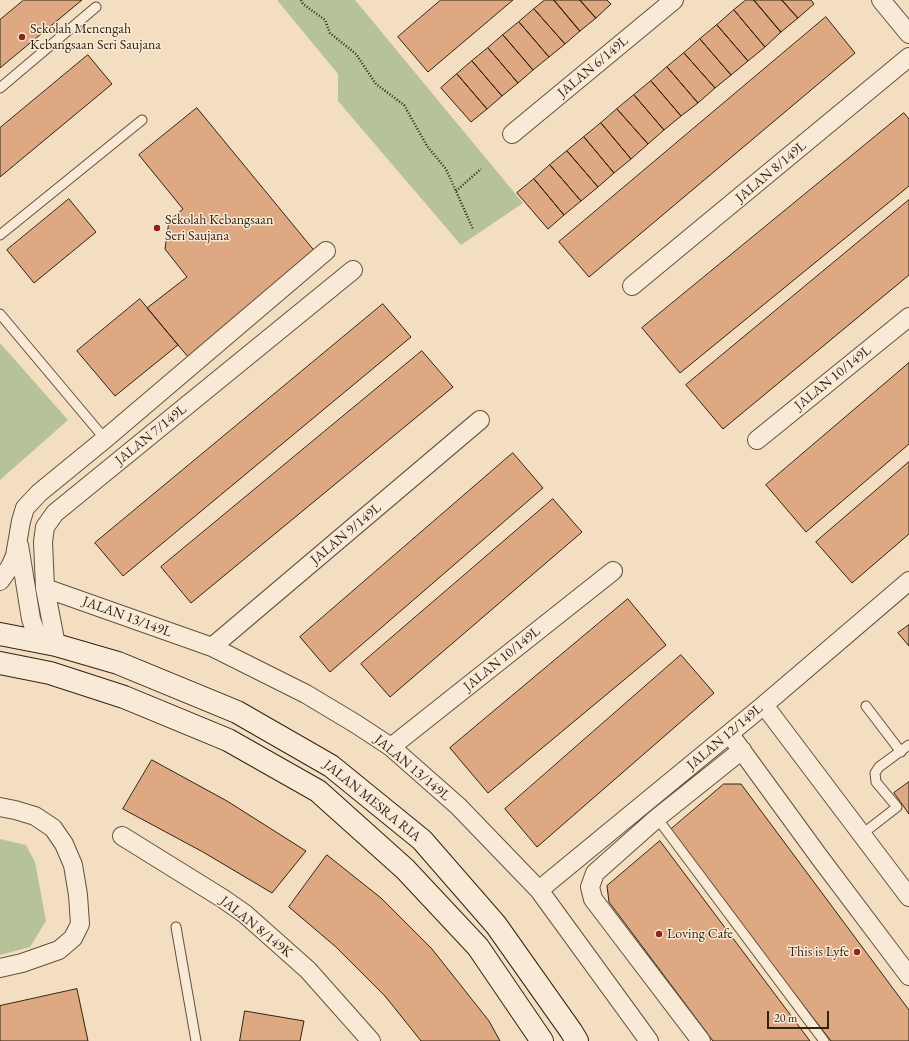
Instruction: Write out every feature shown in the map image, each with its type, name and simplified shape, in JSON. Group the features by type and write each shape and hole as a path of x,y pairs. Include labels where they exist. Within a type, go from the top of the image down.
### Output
{"main road":[{"name":"JALAN MESRA RIA","path":"0,634 48,644 118,662 237,712 331,766 422,840 496,924 577,1041"},
{"name":"JALAN MESRA RIA","path":"0,663 50,673 124,697 228,740 318,791 406,869 478,947 542,1041"}],"street":[{"name":"JALAN 6/149L","path":"512,134 674,0"},
{"path":"881,0 909,34"},
{"name":"JALAN 8/149L","path":"632,286 909,57"},
{"path":"0,580 16,556 21,521 25,508 38,493 105,439 326,251"},
{"name":"JALAN 7/149L","path":"48,644 43,542 46,527 55,513 353,270"},
{"name":"JALAN 10/149L","path":"757,440 909,316"},
{"name":"JALAN 9/149L","path":"212,647 480,420"},
{"path":"18,540 31,619 48,644"},
{"name":"JALAN 10/149L","path":"391,747 612,570"},
{"name":"JALAN 12/149L","path":"539,890 764,705 909,581"},
{"name":"JALAN 13/149L","path":"45,588 212,647 306,694 391,747 458,806 539,890 622,1006 649,1041"},
{"path":"764,705 909,897"},
{"path":"730,733 820,858 909,976"},
{"path":"701,1041 593,899 590,887 595,873 657,818 742,750"},
{"path":"0,807 35,816 53,828 64,844 73,865 78,895 80,924 73,938 59,950 22,963 0,968"},
{"name":"JALAN 8/149K","path":"122,836 245,914 308,970 371,1041"}],"lane":[{"path":"0,88 96,7"},
{"path":"0,236 142,120"},
{"path":"0,314 105,439"},
{"path":"866,706 901,752"},
{"path":"861,835 897,807 876,782 875,774 879,767 909,746"},
{"path":"657,818 824,1041"},
{"path":"176,927 196,1041"}],"path":[{"path":"301,0 303,4 325,20 330,33 356,54 376,84 404,105 426,146 446,169 473,229"},
{"path":"456,191 481,169"}],"green space":[{"path":"277,0 355,0 523,203 461,245 338,101 338,74"},
{"path":"0,343 68,420 0,480"},
{"path":"0,839 26,845 35,862 46,921 30,947 0,955"}],"building":[{"name":"Sekolah Menengah Kebangsaan Seri Saujana","path":"24,0 82,0 0,68 0,20"},
{"path":"441,0 513,0 428,72 398,37"},
{"path":"545,0 554,0 580,31 565,44 534,9"},
{"path":"554,0 580,0 596,18 580,31"},
{"path":"580,0 607,0 611,4 596,18"},
{"path":"746,0 754,0 781,32 765,47 734,10"},
{"path":"754,0 782,0 798,18 781,32"},
{"path":"782,0 811,0 814,4 798,18"},
{"path":"534,9 565,44 549,57 519,22"},
{"path":"734,10 765,47 748,61 717,25"},
{"path":"826,17 855,53 589,277 559,242"},
{"path":"519,22 549,57 533,70 503,35"},
{"path":"717,25 748,61 731,75 700,39"},
{"path":"503,35 533,70 518,83 488,48"},
{"path":"700,39 731,75 715,88 684,53"},
{"path":"488,48 518,83 502,96 472,61"},
{"path":"684,53 715,88 698,103 667,67"},
{"path":"88,55 112,84 0,177 0,128"},
{"path":"472,61 502,96 487,109 457,74"},
{"path":"667,67 698,103 681,116 651,81"},
{"path":"457,74 487,109 471,122 441,88"},
{"path":"651,81 681,116 664,130 634,95"},
{"path":"634,95 664,130 648,144 617,109"},
{"path":"197,108 317,254 189,358 147,308 187,277 165,249 169,221 183,209 139,155"},
{"path":"617,109 648,144 631,159 601,123"},
{"path":"904,113 909,119 909,186 680,373 642,328"},
{"path":"601,123 631,159 614,173 584,137"},
{"path":"584,137 614,173 598,187 567,151"},
{"path":"567,151 598,187 581,201 550,165"},
{"path":"550,165 581,201 564,215 534,179"},
{"path":"534,179 564,215 548,229 517,193"},
{"path":"69,199 96,232 34,283 7,250"},
{"path":"909,200 909,275 723,429 686,385"},
{"path":"140,299 178,345 115,396 77,351"},
{"path":"383,304 411,337 123,576 95,543"},
{"path":"422,351 453,387 191,603 161,567"},
{"path":"909,363 909,444 806,532 766,485"},
{"path":"513,453 543,488 330,672 300,637"},
{"path":"909,462 909,534 852,583 816,542"},
{"path":"553,499 582,532 390,697 361,664"},
{"path":"628,599 666,645 488,793 450,748"},
{"path":"909,625 909,646 898,633"},
{"path":"681,655 714,693 537,847 505,809"},
{"path":"152,760 227,801 306,851 272,893 203,852 123,809"},
{"path":"909,782 909,814 894,793"},
{"path":"724,784 741,784 909,1010 909,1041 831,1041 669,831"},
{"path":"660,841 810,1041 713,1041 609,902 607,886"},
{"path":"327,855 381,898 432,949 489,1021 500,1041 421,1041 385,996 336,947 289,907"},
{"path":"77,989 88,1041 0,1041 0,1006"},
{"path":"245,1011 304,1021 300,1041 240,1041"}],"place":[{"name":"Sekolah Menengah Kebangsaan Seri Saujana","path":"22,37"},
{"name":"Sekolah Kebangsaan Seri Saujana","path":"157,228"},
{"name":"Loving Cafe","path":"659,934"},
{"name":"This is Lyfe","path":"857,952"}]}
